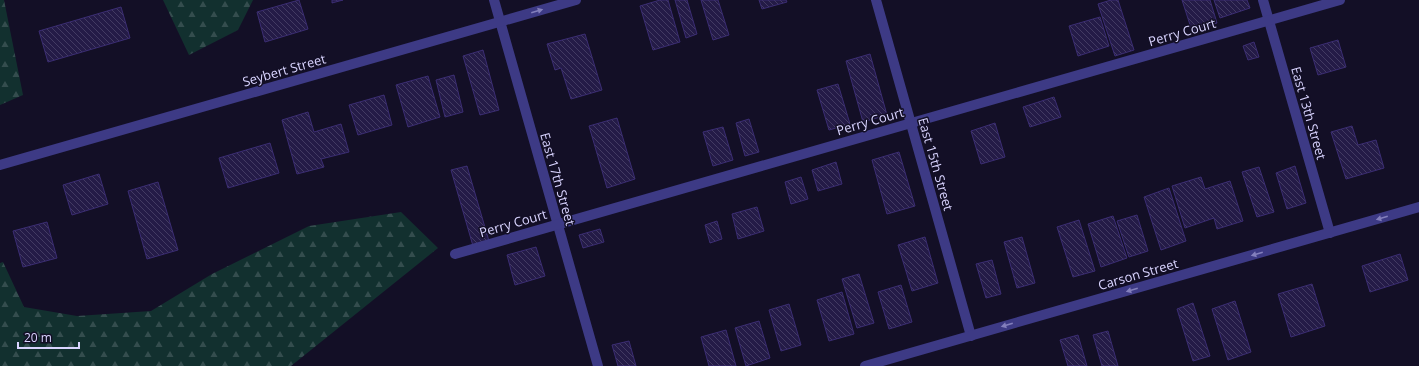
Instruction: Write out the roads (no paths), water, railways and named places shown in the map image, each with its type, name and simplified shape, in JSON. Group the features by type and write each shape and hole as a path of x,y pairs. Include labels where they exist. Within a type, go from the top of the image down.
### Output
{"street":[{"name":"East 17th Street","path":"494,0 598,366"},
{"name":"Seybert Street","path":"0,165 576,0"},
{"name":"East 15th Street","path":"876,0 971,336"},
{"name":"East 13th Street","path":"1263,0 1330,233"},
{"name":"Perry Court","path":"455,254 1340,0"},
{"name":"Carson Street","path":"865,366 1419,207"}]}
